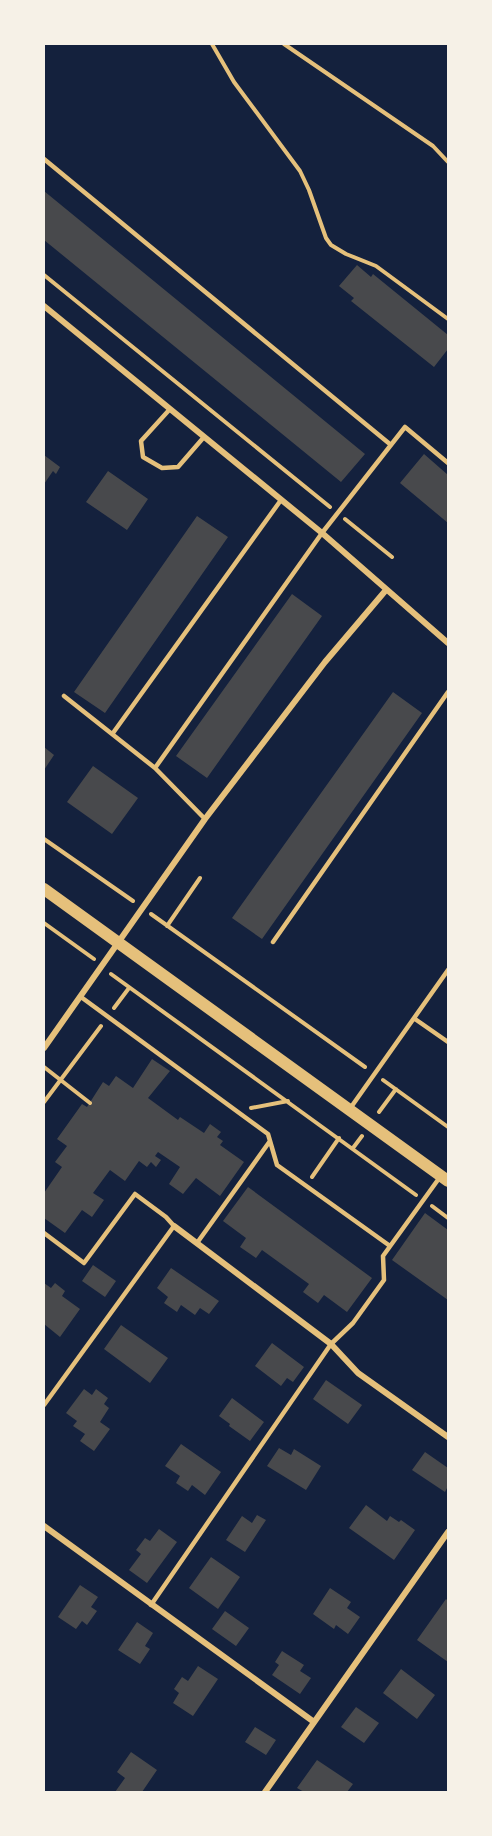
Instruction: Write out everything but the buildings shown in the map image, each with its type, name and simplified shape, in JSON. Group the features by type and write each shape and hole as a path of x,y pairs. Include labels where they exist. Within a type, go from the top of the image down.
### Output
{"main road":[{"path":"44,889 117,944 445,1178"}],"street":[{"path":"44,306 322,533 448,643"},
{"path":"44,1048 205,819 325,662 386,590"},
{"path":"174,1226 331,1344 358,1373 448,1437"},
{"path":"44,1526 315,1722"},
{"path":"265,1792 448,1532"}],"lane":[{"path":"44,159 391,445"},
{"path":"170,409 141,441 143,456 162,468 178,467 204,438"},
{"path":"154,768 322,533 405,427 448,463"},
{"path":"113,733 281,500"},
{"path":"273,942 448,692"},
{"path":"64,696 154,768 205,819"},
{"path":"349,1110 448,970"},
{"path":"81,997 268,1134 277,1165 390,1246"},
{"path":"415,1019 448,1042"},
{"path":"196,1243 270,1141"},
{"path":"151,1605 331,1344 353,1323 384,1280 383,1256 423,1200 445,1178"},
{"path":"44,1233 84,1263 135,1194 166,1217 174,1226 44,1405"}],"path":[{"path":"212,44 234,82 300,171 326,238 331,245 346,254 376,266 448,319"},
{"path":"284,44 434,146 448,162"},
{"path":"44,275 392,557"},
{"path":"44,839 448,1127"},
{"path":"166,926 200,878"},
{"path":"44,923 129,988 289,1101 448,1218"},
{"path":"44,1102 129,988"},
{"path":"44,1067 90,1103"},
{"path":"236,1111 289,1101"},
{"path":"306,1186 339,1138"}]}
